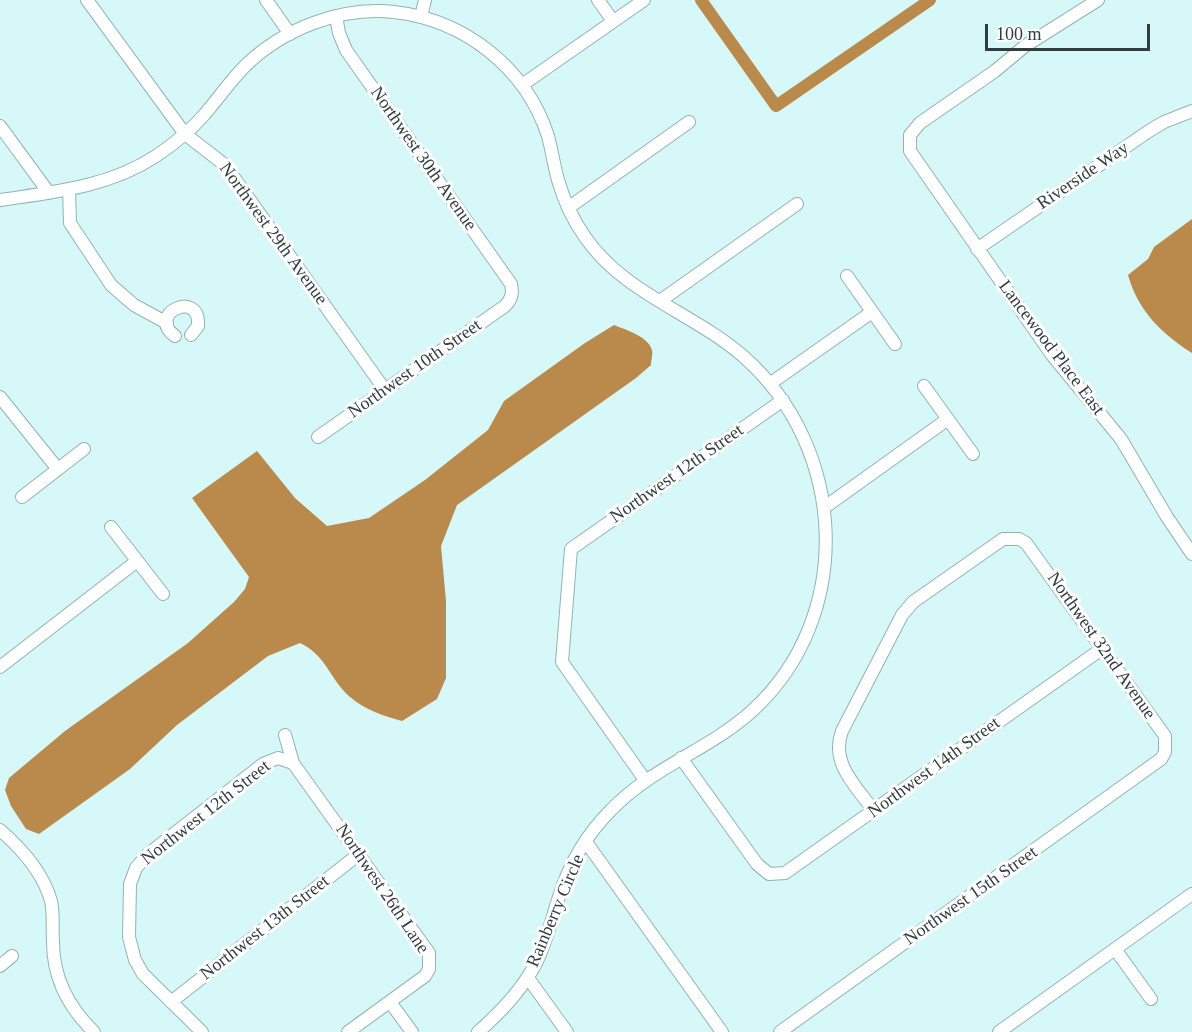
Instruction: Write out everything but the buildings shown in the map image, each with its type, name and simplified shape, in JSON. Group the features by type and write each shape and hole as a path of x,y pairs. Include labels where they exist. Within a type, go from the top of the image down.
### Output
{"street":[{"name":"Northwest 29th Avenue","path":"87,0 185,134 225,165 385,390"},
{"path":"266,0 290,34"},
{"path":"421,17 425,0"},
{"path":"598,0 613,21"},
{"path":"522,85 644,0"},
{"name":"Lancewood Place East","path":"1098,0 1025,46 920,123 910,135 909,143 913,158 1052,355 1121,439 1192,554"},
{"name":"Rainberry Circle","path":"0,200 49,193 104,181 155,156 185,134 206,114 246,66 265,49 305,27 336,16 373,11 421,17 454,28 468,36 506,66 522,85 548,137 559,185 568,208 589,243 605,262 624,278 727,343 742,355 771,383 804,435 814,461 825,507 826,547 820,593 812,620 792,662 764,699 722,736 645,780 611,810 586,842 572,865 545,942 528,978 499,1014 478,1032"},
{"name":"Northwest 30th Avenue","path":"336,16 345,50 511,284 513,292 511,300"},
{"name":"Riverside Way","path":"977,249 1149,131 1192,111"},
{"path":"568,208 689,122"},
{"path":"0,126 49,193"},
{"path":"69,189 70,224 111,285 134,305 166,323 170,333 175,336"},
{"path":"660,301 797,204"},
{"path":"847,276 895,344"},
{"name":"Northwest 10th Street","path":"318,437 511,300"},
{"path":"166,323 172,310 181,306 191,309 195,312 198,321 196,330 191,335"},
{"path":"771,383 872,312"},
{"path":"924,386 973,454"},
{"path":"0,397 57,468"},
{"name":"Northwest 12th Street","path":"645,780 562,662 571,549 783,400"},
{"path":"825,507 948,419"},
{"path":"22,497 84,449"},
{"path":"111,527 163,594"},
{"name":"Northwest 32nd Avenue","path":"874,811 841,764 838,748 842,731 902,615 913,602 1003,539 1019,539 1032,549 1165,736 1166,744 1161,759"},
{"path":"0,667 137,561"},
{"name":"Northwest 14th Street","path":"681,758 762,870 777,875 785,873 1103,648"},
{"name":"Northwest 26th Lane","path":"285,735 293,763 429,953 430,961 425,976 348,1032"},
{"name":"Northwest 12th Street","path":"171,1002 143,974 132,953 129,937 130,884 136,868 147,855 263,764 278,758 293,763"},
{"name":"Northwest 15th Street","path":"780,1032 1161,759"},
{"path":"0,830 28,858 46,887 53,917 53,958 57,975 71,1006 94,1032"},
{"path":"586,842 722,1032"},
{"name":"Northwest 13th Street","path":"171,1002 359,854"},
{"path":"999,1032 1192,894"},
{"path":"1115,949 1151,999"},
{"path":"0,966 12,956"},
{"path":"528,978 567,1032"},
{"path":"171,1002 202,1032"},
{"path":"390,1002 412,1032"}],"shaded area":[{"path":"1192,219 1192,353 1152,320 1138,300 1128,275 1148,259 1154,247"},
{"path":"614,325 636,334 650,345 651,365 457,505 441,546 446,601 446,678 437,699 402,721 375,712 350,697 322,661 309,648 300,643 268,656 177,725 130,769 39,834 26,829 11,806 5,790 9,778 65,731 188,643 234,602 245,589 249,577 192,498 257,451 295,498 327,526 369,518 425,480 488,430 504,401"}],"waterway":[{"path":"701,0 776,106 930,0"}]}
